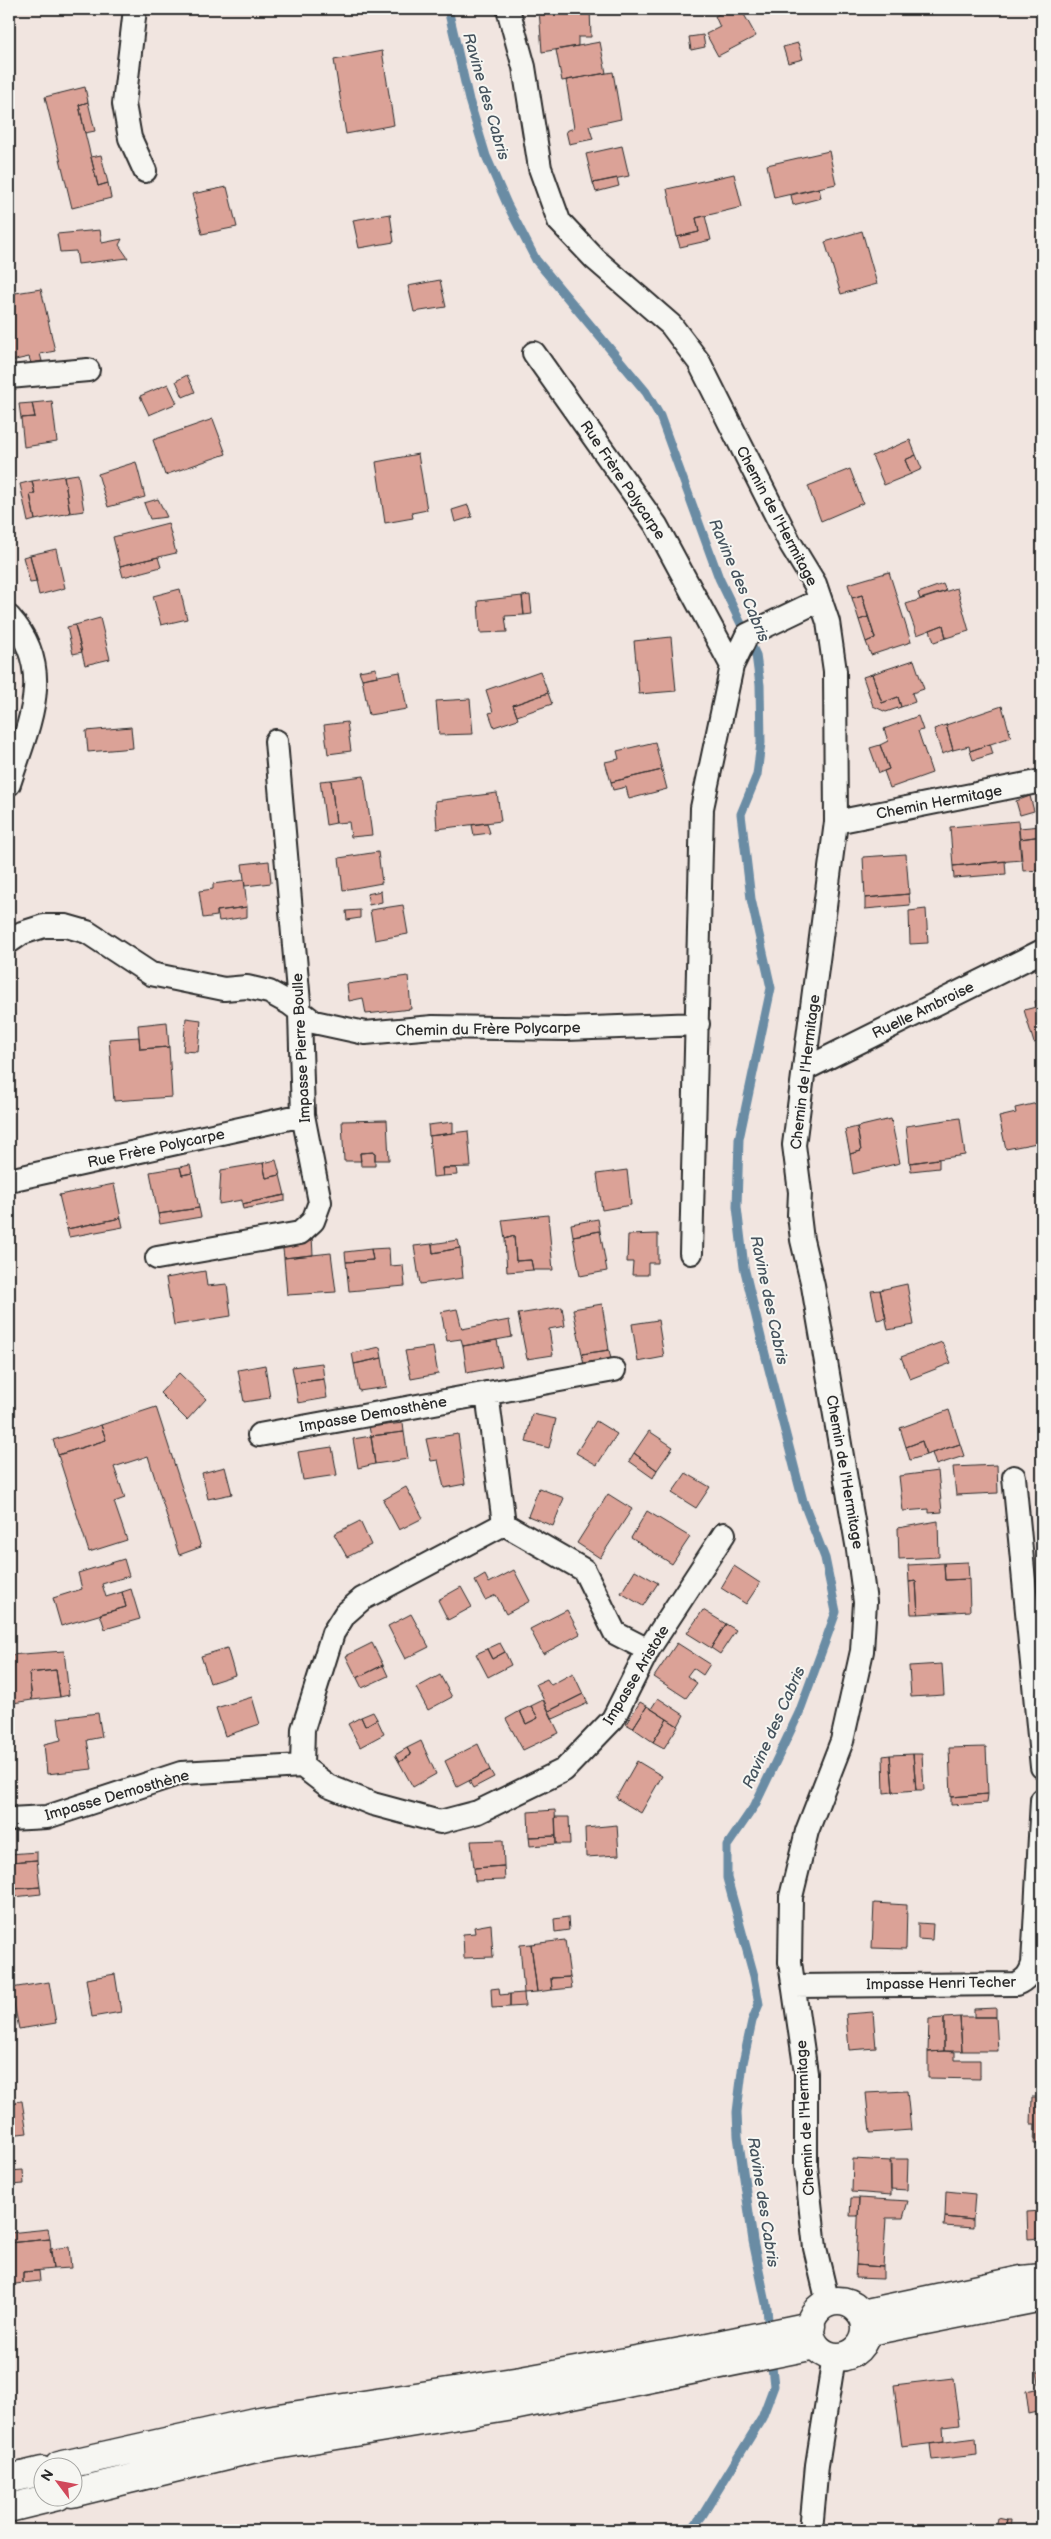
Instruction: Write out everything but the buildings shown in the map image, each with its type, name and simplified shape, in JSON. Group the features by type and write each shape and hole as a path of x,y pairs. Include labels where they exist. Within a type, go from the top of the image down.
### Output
{"main road":[{"path":"864,2323 1022,2280 1042,2278"},
{"path":"864,2323 1042,2297"},
{"path":"811,2341 814,2315 828,2303 847,2303 864,2323"},
{"path":"82,2461 259,2421 522,2381 811,2341 852,2354 859,2348 864,2323"},
{"path":"82,2491 252,2449 323,2439 513,2406 711,2356"},
{"path":"9,2479 32,2473"},
{"path":"9,2508 32,2502"}],"street":[{"path":"135,9 124,104 130,138 145,171"},
{"name":"Chemin de l'Hermitage","path":"508,9 524,67 540,168 558,221 595,259 671,325 699,362 785,534 815,584 828,622 835,672 836,822 794,1145 800,1192 798,1215 858,1550 864,1602 862,1651 842,1741 807,1831 791,1898 790,1962 806,2073 806,2166 815,2248 828,2303"},
{"name":"Rue Frère Polycarpe","path":"534,353 656,525 732,666"},
{"path":"9,377 88,370"},
{"path":"691,1253 702,808 732,666 747,635 820,600"},
{"path":"9,617 19,628 30,647 36,668 35,696 9,784"},
{"name":"Impasse Pierre Boulle","path":"157,1258 300,1233 313,1221 320,1202 303,1115 300,1014 276,741"},
{"name":"Chemin Hermitage","path":"836,822 1042,781"},
{"name":"Chemin du Frère Polycarpe","path":"9,942 22,933 44,926 66,926 87,932 151,974 224,989 247,987 269,992 289,1002 300,1014 314,1022 329,1027 365,1033 433,1027 566,1029 698,1024"},
{"name":"Ruelle Ambroise","path":"805,1069 1042,951"},
{"name":"Rue Frère Polycarpe","path":"9,1180 303,1115"},
{"name":"Impasse Demosthène","path":"259,1435 614,1370"},
{"path":"487,1393 504,1524"},
{"path":"1014,1477 1042,1767"},
{"path":"504,1524 584,1570 615,1632 648,1650"},
{"path":"302,1766 303,1729 333,1633 345,1614 362,1599 504,1524"},
{"name":"Impasse Aristote","path":"302,1766 328,1786 373,1804 440,1822 478,1812 564,1770 613,1719 648,1650 724,1534"},
{"name":"Impasse Demosthène","path":"9,1819 47,1817 182,1773 302,1766"},
{"name":"Impasse Henri Techer","path":"794,1986 1016,1984 1023,1981 1031,1971 1033,1964 1042,1800"},
{"path":"811,2341 817,2465 811,2530"}],"waterway":[{"name":"Ravine des Cabris","path":"448,9 469,100 486,156 507,204 536,260 646,392 660,416 719,578 756,655 760,685 761,743 757,775 741,814 751,899 771,988 739,1139 737,1207 744,1267 765,1354 803,1501 825,1558 836,1612 799,1713 755,1805 727,1846 727,1878 754,1976 759,2004 752,2021 743,2063 737,2112 738,2136 753,2241 767,2308 769,2332"},
{"name":"Ravine des Cabris","path":"691,2530 702,2516 762,2418 774,2386 771,2357"}]}
